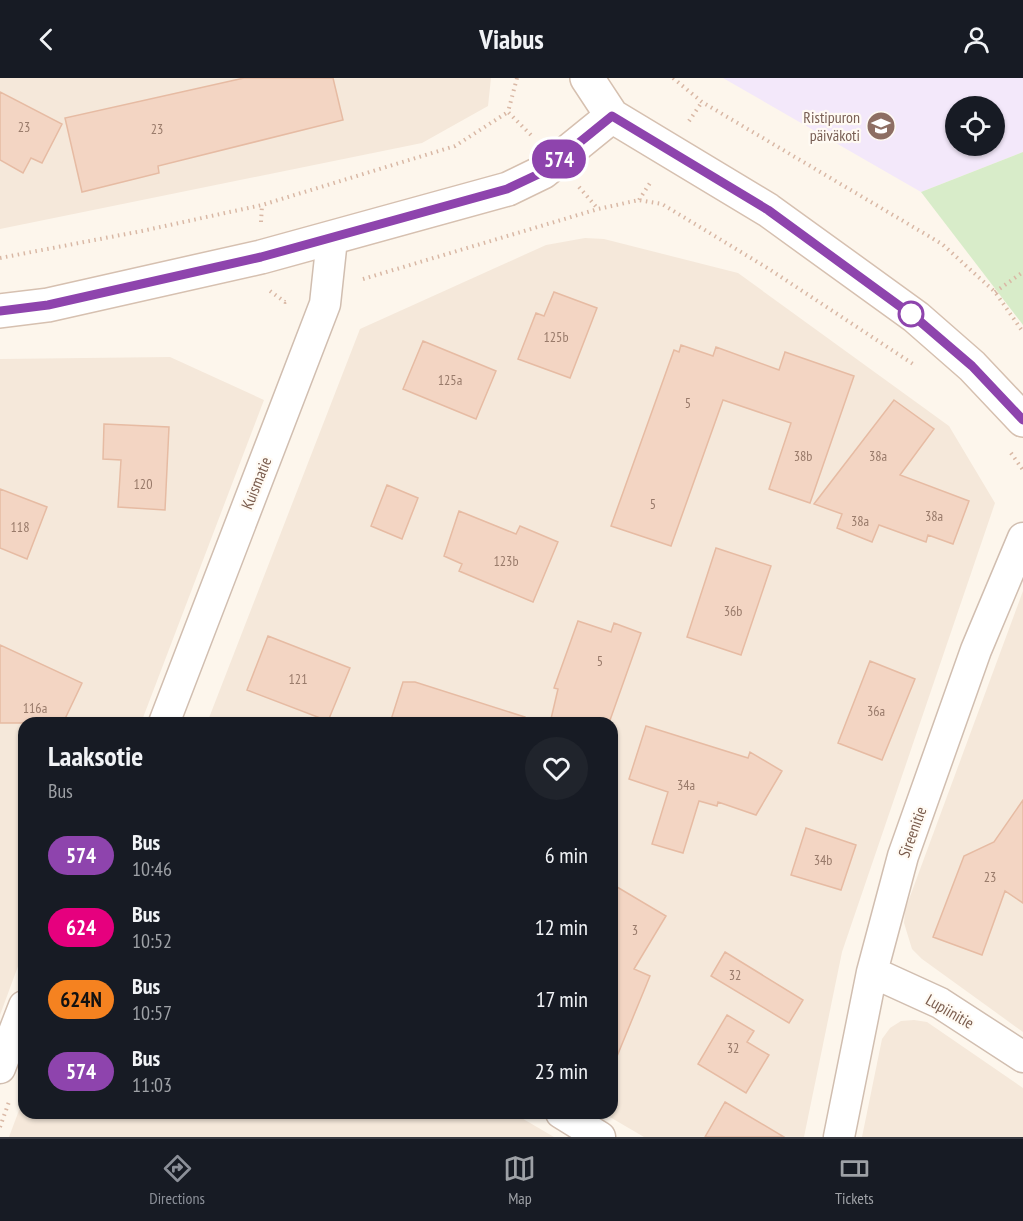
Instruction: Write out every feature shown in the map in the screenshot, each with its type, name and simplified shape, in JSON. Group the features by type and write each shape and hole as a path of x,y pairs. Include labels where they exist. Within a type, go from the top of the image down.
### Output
{"main road":[{"path":"587,78 612,116 768,210 916,318 972,366 1014,432"},
{"path":"0,311 48,305 261,257 507,189 543,172 612,116"}],"street":[{"name":"Kuismatie","path":"166,717 326,304 332,239"},
{"name":"Sireenitie","path":"839,1137 872,972 903,856 976,650 1023,538"},
{"name":"Lupiinitie","path":"872,972 940,1003 1023,1057"},
{"path":"0,1068 18,1022"},
{"path":"571,1119 600,1137"}],"path":[{"path":"0,258 262,205 455,146 508,111 517,78"},
{"path":"673,78 702,102 942,244 995,292 1023,332"},
{"path":"508,111 557,161 597,209"},
{"path":"261,257 266,286 285,302 597,209 639,200 662,204 769,269 921,369"},
{"path":"995,292 1023,272"},
{"path":"1014,432 1023,470"}],"shaded area":[{"path":"0,78 491,78 488,106 422,143 0,229"},
{"name":"Ristipuron päiväkoti","path":"723,78 1023,78 1023,152 921,192"},
{"path":"585,238 604,239 738,273 949,426 995,503 842,952 804,1137 644,1137 613,1119 618,1119 618,717 209,717 360,329 546,245"},
{"path":"170,357 264,400 143,717 18,717 18,966 0,1015 0,359"},
{"path":"1023,591 1023,1032 922,959 912,949 904,923 905,910"},
{"path":"901,1021 927,1022 1023,1088 1023,1137 862,1137 882,1039 890,1028"},
{"path":"18,1113 18,1119 523,1119 554,1137 9,1137"}],"green space":[{"path":"1023,152 1023,325 921,192"}],"building":[{"path":"244,78 333,78 343,120 158,166 159,173 82,192 65,118"},
{"path":"0,92 62,124 42,163 31,158 23,173 0,160"},
{"path":"554,292 597,308 570,378 518,359 536,313 544,316"},
{"path":"423,341 496,371 476,419 403,389"},
{"path":"681,345 713,356 716,347 779,370 785,352 854,376 810,503 769,489 791,423 723,400 671,546 611,526 674,350 679,352"},
{"path":"894,400 934,429 900,475 969,501 953,544 928,535 926,542 879,525 872,542 837,528 842,514 814,504"},
{"path":"104,424 169,427 165,510 118,507 121,460 103,459"},
{"path":"387,485 418,498 402,539 371,526"},
{"path":"0,489 47,507 27,559 0,548"},
{"path":"459,511 516,534 520,526 558,542 533,602 459,571 462,564 444,556"},
{"path":"716,548 771,566 741,655 687,637"},
{"path":"578,621 611,632 614,623 641,633 611,717 551,717 558,689 554,688"},
{"path":"268,636 350,668 330,717 318,717 247,690"},
{"path":"0,645 82,683 66,717 18,717 18,723 0,723"},
{"path":"870,661 915,679 882,760 838,743"},
{"path":"403,682 415,682 525,717 392,717"},
{"path":"646,726 748,758 750,752 782,771 756,815 718,802 717,806 699,801 683,853 652,844 668,792 629,779"},
{"path":"1023,800 1023,903 1005,891 982,955 933,937 964,856 994,842"},
{"path":"806,828 856,845 841,890 791,875"},
{"path":"618,888 666,916 634,969 650,976 618,1054"},
{"path":"725,952 803,1000 789,1023 711,976"},
{"path":"727,1015 754,1031 747,1042 769,1055 746,1093 698,1064"},
{"path":"725,1102 784,1137 705,1137"}],"bus line":[{"name":"574","path":"0,311 48,305 261,257 507,189 543,172 612,116 768,210 916,318 972,366 1023,420"}],"place":[{"name":"Ristipuron päiväkoti","path":"881,126"}]}
